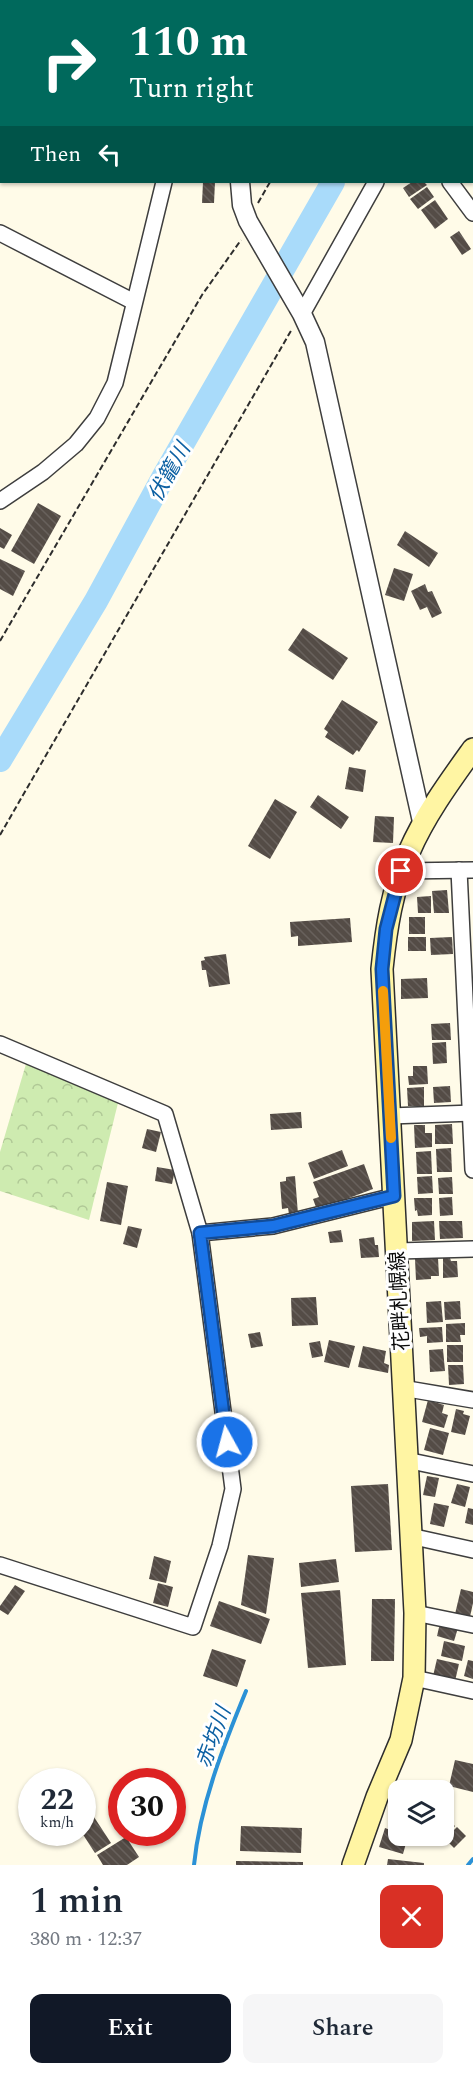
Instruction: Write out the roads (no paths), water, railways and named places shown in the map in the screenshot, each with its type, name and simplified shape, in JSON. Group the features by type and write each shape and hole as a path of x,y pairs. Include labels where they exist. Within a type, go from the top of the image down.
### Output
{"main road":[{"name":"花畔札幌線","path":"353,1865 377,1797 401,1740 414,1678 415,1613 382,969 386,929 401,871 410,850 473,749"}],"street":[{"path":"0,501 43,472 76,444 97,418 115,383 164,183"},
{"path":"240,183 242,205 252,228 300,310 315,342 423,826"},
{"path":"300,310 375,183"},
{"path":"451,183 473,213"},
{"path":"0,233 134,302"},
{"path":"401,871 466,870 473,1170"},
{"path":"0,1044 165,1114 200,1233 233,1489 220,1546 193,1627 0,1565"},
{"path":"390,1116 471,1113"},
{"path":"200,1233 273,1226 394,1196"},
{"path":"397,1251 473,1250"},
{"path":"402,1389 473,1400"},
{"path":"406,1460 473,1474"},
{"path":"410,1536 473,1550"},
{"path":"415,1613 473,1625"},
{"path":"414,1678 473,1691"}],"waterway":[{"name":"伏籠川","path":"0,760 96,601 164,476 332,183"},
{"name":"赤坊川","path":"194,1865 207,1798 246,1691"},
{"path":"468,1865 473,1859"}]}
